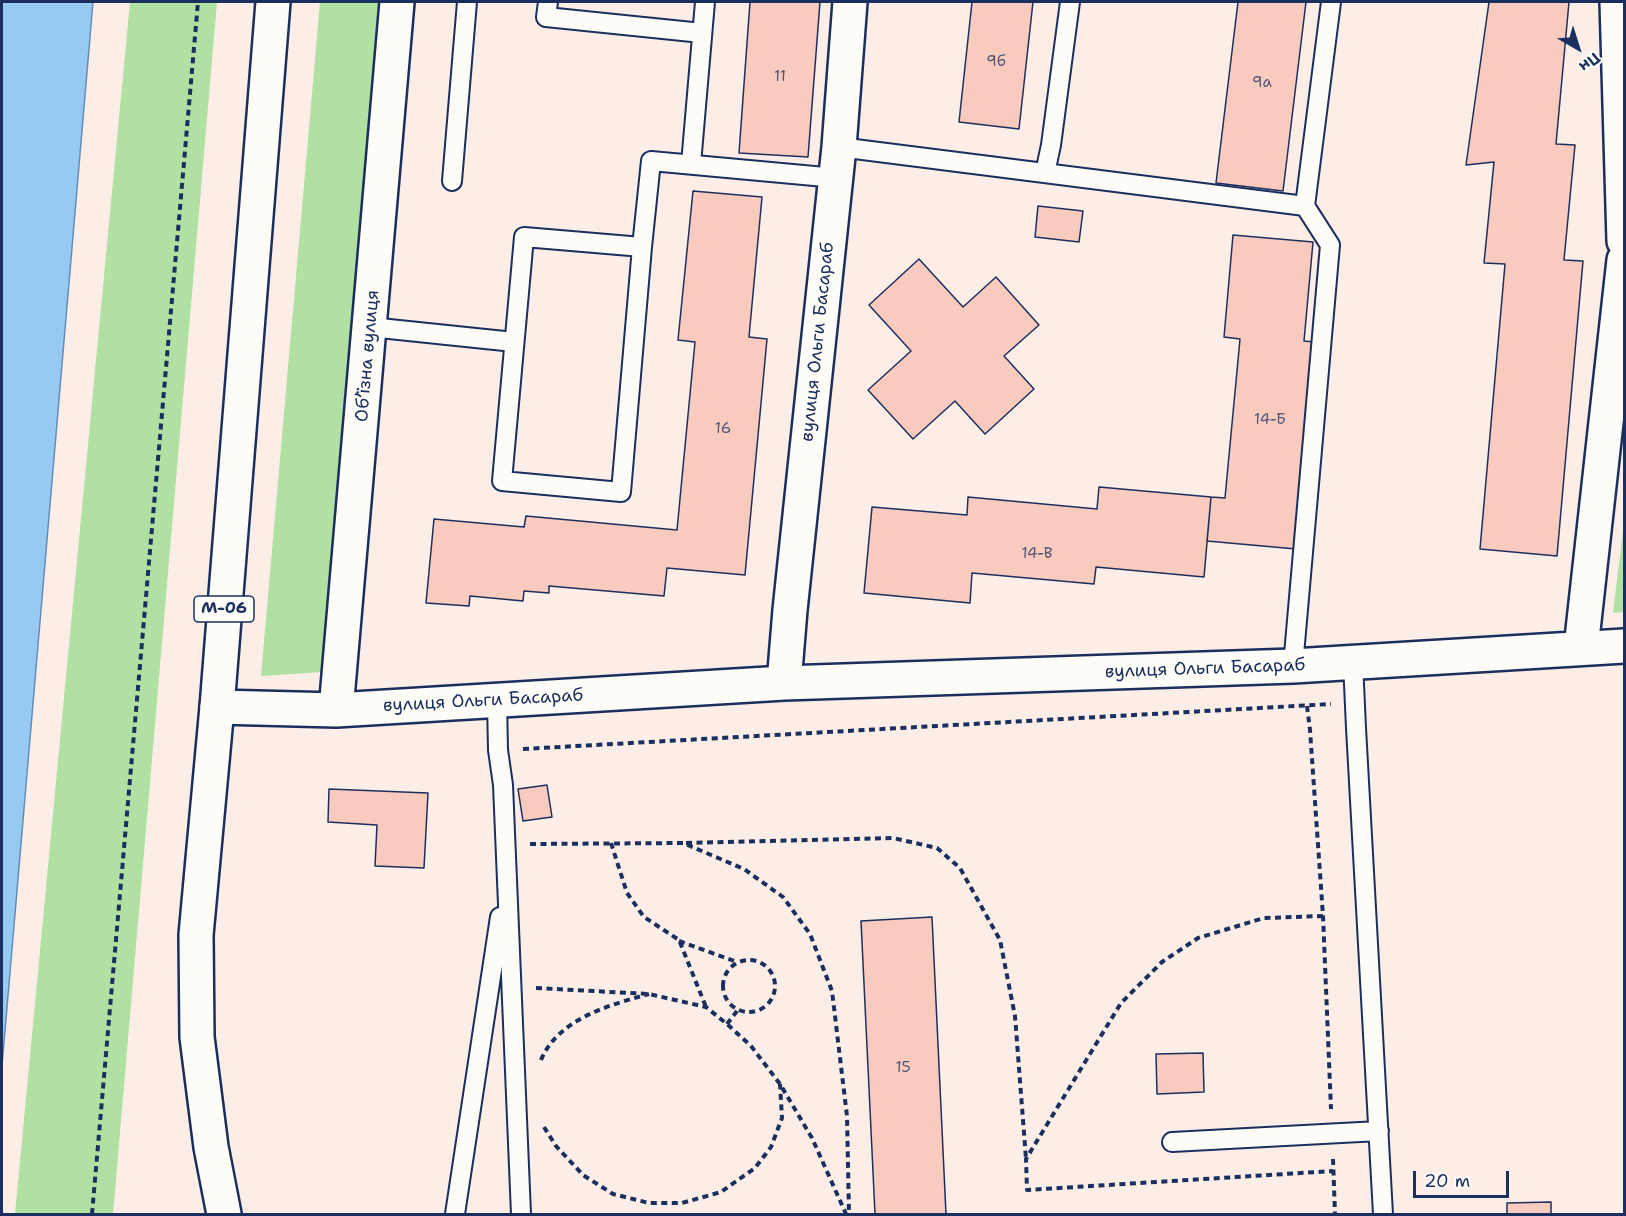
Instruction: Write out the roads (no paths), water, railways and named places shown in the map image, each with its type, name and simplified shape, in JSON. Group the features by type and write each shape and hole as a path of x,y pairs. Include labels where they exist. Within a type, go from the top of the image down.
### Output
{"main road":[{"name":"М-06","path":"224,1215 211,1147 197,1037 196,935 273,2"},
{"name":"Обʼїзна вулиця","path":"336,710 397,2"},
{"name":"вулиця Ольги Басараб","path":"784,683 838,162 850,2"},
{"path":"1617,2 1624,241"},
{"path":"1581,648 1624,260"},
{"name":"вулиця Ольги Басараб","path":"216,707 336,710 784,683 1293,666 1624,646"}],"lane":[{"path":"452,181 467,2"},
{"path":"548,2 546,17 702,33"},
{"path":"691,164 705,2"},
{"path":"1045,173 1051,145 1070,2"},
{"path":"1293,666 1330,245 1305,206 1331,2"},
{"path":"642,248 524,237 502,481 621,492 651,161 691,164 838,162 1045,173 1305,206"},
{"path":"370,327 514,342"},
{"path":"1353,662 1383,1215"},
{"path":"497,701 498,750 503,785 521,1215"},
{"path":"455,1215 507,877"},
{"path":"1172,1142 1379,1131"}],"water":[{"path":"2,2 93,2 2,1066"}]}
